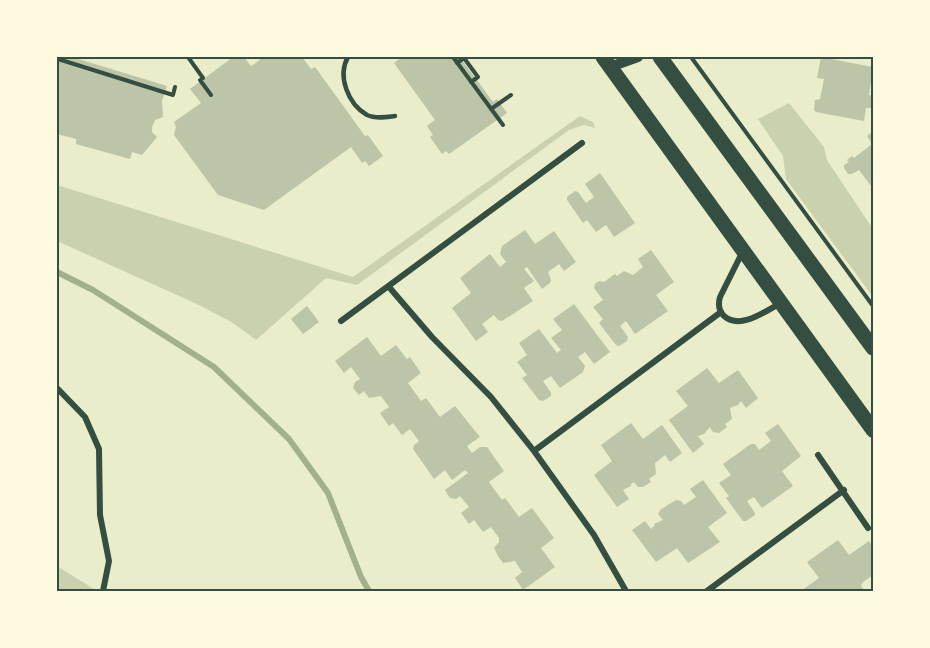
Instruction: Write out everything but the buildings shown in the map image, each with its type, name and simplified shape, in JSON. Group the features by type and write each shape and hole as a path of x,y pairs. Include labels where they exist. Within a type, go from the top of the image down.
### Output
{"main road":[{"path":"660,57 873,348"},
{"path":"609,60 742,252 873,430"}],"street":[{"path":"609,60 638,57"},
{"path":"341,321 582,143"},
{"path":"742,252 720,297 718,305 721,312 730,320 743,321 780,304"},
{"path":"388,287 491,398 534,451 594,536 626,591"},
{"path":"534,451 721,312"},
{"path":"57,388 85,417 99,449 100,515 109,561 103,591"},
{"path":"818,455 868,528"},
{"path":"707,591 844,490"}],"lane":[{"path":"348,57 344,64 345,90 359,109 369,116 395,117"}],"path":[{"path":"188,57 212,95"},
{"path":"453,57 503,126"},
{"path":"691,57 873,306"},
{"path":"457,63 464,58 471,67 478,77 471,82"},
{"path":"58,59 173,94 175,87"},
{"path":"126,80 128,73"},
{"path":"146,86 148,79"},
{"path":"491,109 511,95"}],"green space":[{"path":"789,103 824,147 827,160 873,229 873,297 786,179 783,156 758,119"},
{"path":"580,116 593,122 595,128 584,125 569,130 357,285 326,278 256,340 233,323 197,304 57,241 57,185 353,277"},
{"path":"57,566 97,591 57,591"}],"waterway":[{"path":"57,272 93,290 214,367 289,439 328,493 361,577 369,591"}]}
